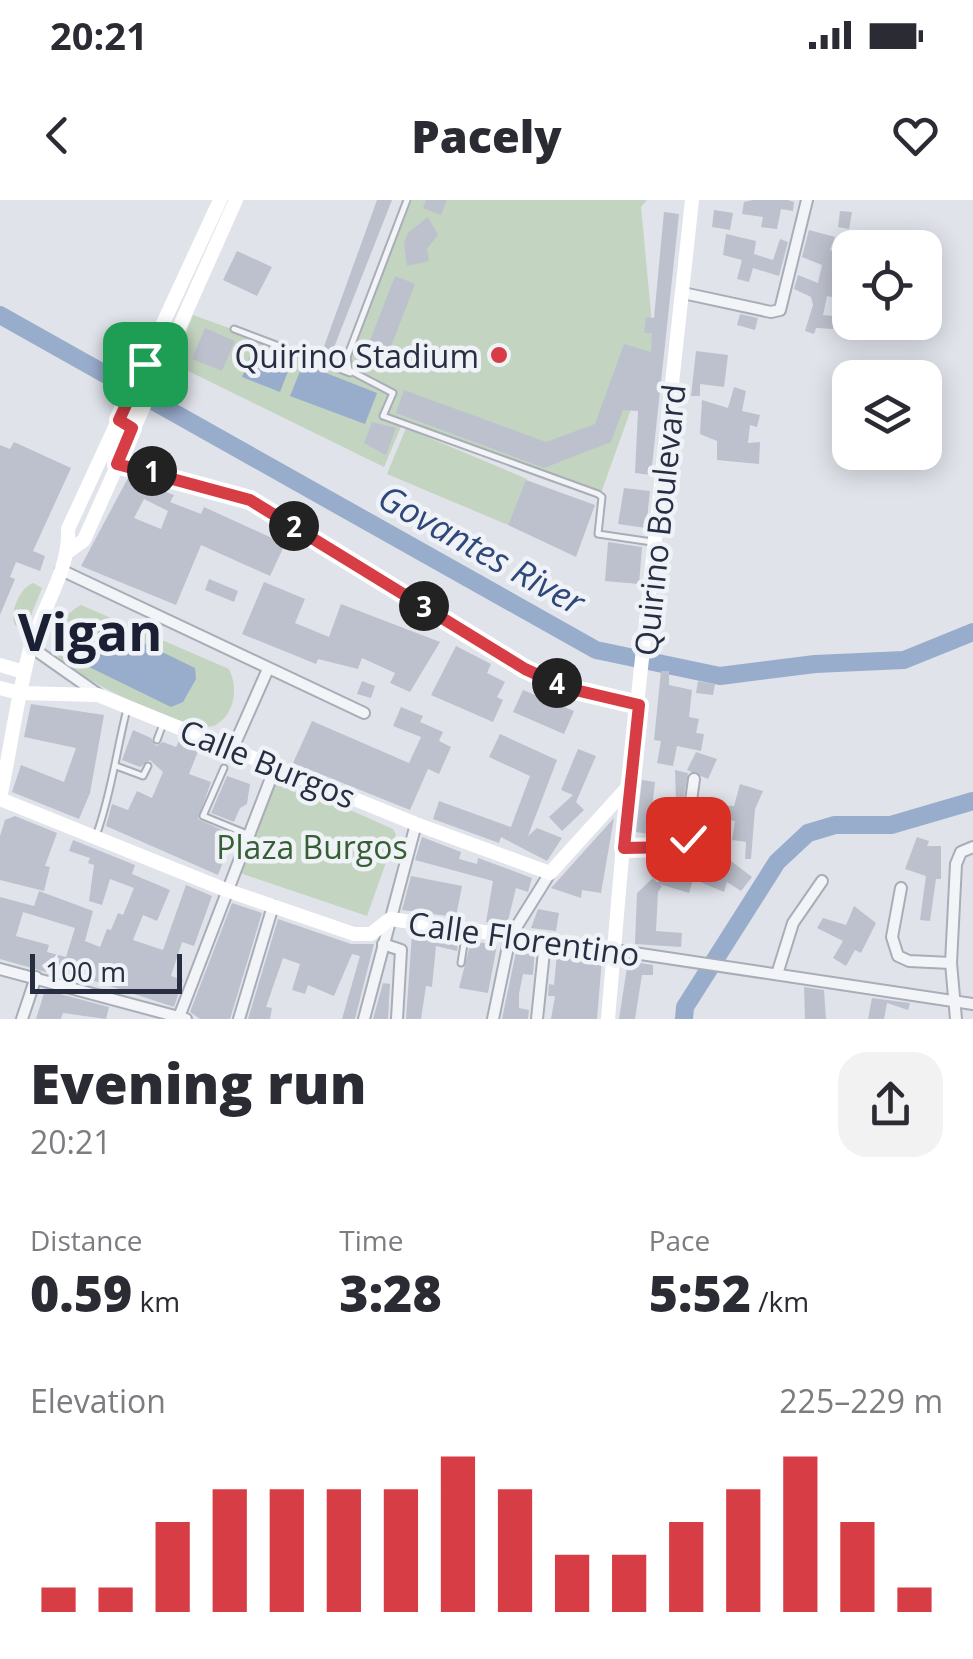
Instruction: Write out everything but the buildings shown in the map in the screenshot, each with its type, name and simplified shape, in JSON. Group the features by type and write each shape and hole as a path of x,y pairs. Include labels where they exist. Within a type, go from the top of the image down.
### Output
{"street":[{"path":"0,798 24,672 69,551 68,529 127,420 221,209 236,200"},
{"name":"Quirino Boulevard","path":"608,1019 628,788 692,200"},
{"path":"684,293 770,312 780,310 807,200"},
{"path":"69,551 84,540 117,464 127,420"},
{"path":"117,464 250,500 525,669 567,688 640,697"},
{"path":"61,570 364,713"},
{"name":"Calle Burgos","path":"31,648 98,694 416,824 550,872"},
{"path":"0,664 24,672"},
{"path":"234,748 268,669"},
{"name":"Calle Burgos","path":"0,688 19,693 98,694"},
{"path":"0,968 161,1016 183,1018 246,834 276,765"},
{"path":"624,848 685,844 694,779"},
{"path":"493,1019 510,938 550,872 628,788"},
{"name":"Calle Florentino","path":"0,798 226,890 365,936 390,919 730,965 973,1004"},
{"path":"364,1019 416,824"},
{"path":"956,1019 951,963 956,864 961,852 973,846"},
{"path":"778,972 793,923 822,880"},
{"path":"901,888 893,922 898,956 909,961 951,963"},
{"path":"239,1019 272,906"},
{"path":"536,1019 546,942"},
{"path":"383,944 402,950 397,1019"},
{"path":"22,1019 36,977"},
{"path":"374,979 400,981"}],"lane":[{"path":"352,374 348,357 407,200"},
{"path":"234,329 393,393 383,416 598,494 602,498 598,534 655,542"},
{"path":"96,837 128,706"},
{"path":"158,740 165,721"},
{"path":"116,766 144,776 148,766"},
{"path":"224,768 203,816 246,834"},
{"path":"461,963 466,931"}],"green space":[{"name":"Quirino Stadium","path":"412,200 647,200 641,207 654,345 601,493 403,422 384,467 174,364 193,315 342,369"},
{"path":"406,428 527,479 508,525 387,474"},
{"path":"33,583 42,588 25,630 15,625 13,614 20,595"},
{"path":"81,605 229,669 234,693 226,715 214,726 181,721 132,702 68,666 55,649 55,634 63,620"},
{"name":"Plaza Burgos","path":"278,778 393,829 396,834 367,916 240,873"}],"water":[{"path":"254,346 292,361 280,392 242,377"},
{"path":"303,364 377,393 365,424 290,396"},
{"path":"104,624 195,668 196,679 183,702 171,707 85,665 82,656"}],"waterway":[{"name":"Govantes River","path":"0,315 596,650 720,676 815,664 904,660 973,632"},
{"path":"684,1019 685,1007 777,862 808,833 835,825 891,825 973,801"}],"place":[{"name":"Quirino Stadium","path":"499,355"}],"district":[{"name":"Vigan","path":"90,630"}],"route":[{"path":"145,364 119,420 132,428 117,464 250,500 525,669 567,688 639,705 624,848 678,847 688,839"}]}
